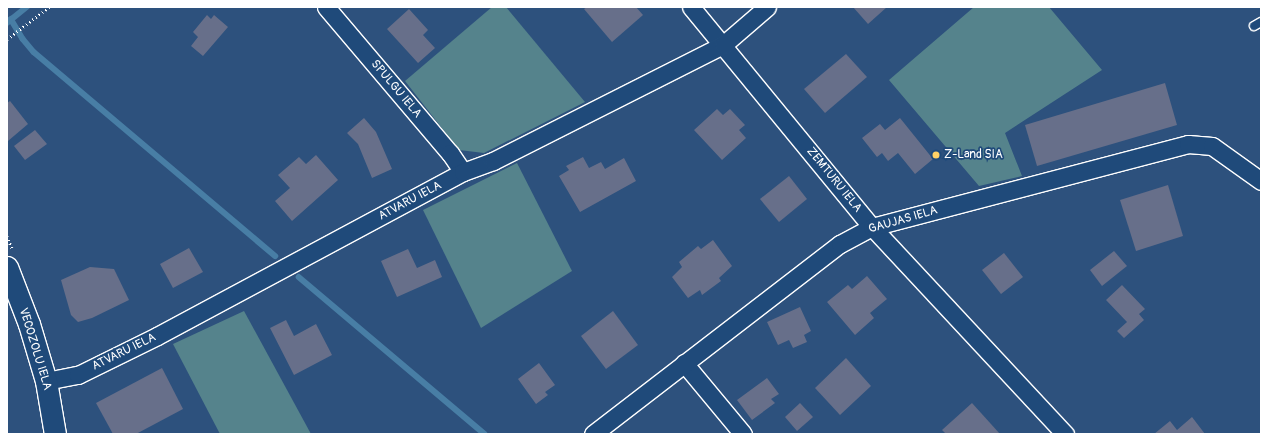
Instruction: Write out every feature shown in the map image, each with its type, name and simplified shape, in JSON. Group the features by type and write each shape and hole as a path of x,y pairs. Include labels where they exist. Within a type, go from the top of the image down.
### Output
{"street":[{"name":"SPULGU IELA","path":"326,7 450,153 463,172"},
{"name":"ZEMTURU IELA","path":"691,7 872,227 1065,434"},
{"name":"ATVARU IELA","path":"46,381 78,375 157,336 463,172 493,161 723,45 767,7"},
{"name":"GAUJAS IELA","path":"593,434 840,244 872,227 1188,144 1212,146 1261,181"},
{"name":"VECOZOLU IELA","path":"7,267 29,324 46,381 55,434"},
{"path":"684,363 743,434"}],"path":[{"path":"7,39 50,7"}],"green space":[{"path":"492,7 506,7 585,102 484,153 459,150 405,81"},
{"path":"974,7 1049,7 1102,70 1005,133 1022,176 979,186 889,80"},
{"path":"517,163 572,271 481,328 423,210"},
{"path":"244,311 311,434 220,434 173,344"}],"building":[{"path":"587,7 636,7 643,15 612,42 584,9"},
{"path":"853,7 887,7 868,24"},
{"path":"409,9 428,30 423,35 435,48 418,63 387,29"},
{"path":"207,15 211,19 214,15 228,27 203,56 191,46 198,37 193,32"},
{"path":"846,54 867,77 825,113 804,89"},
{"path":"1165,83 1177,125 1037,166 1025,125"},
{"path":"10,101 28,124 8,141 7,103"},
{"path":"717,109 723,115 730,109 745,125 739,130 746,138 722,160 694,130"},
{"path":"364,118 376,132 392,169 372,178 358,144 347,133"},
{"path":"900,118 933,159 915,174 898,153 888,161 882,153 877,157 862,138 880,124 885,130"},
{"path":"35,130 47,144 25,160 14,146"},
{"path":"316,155 338,180 292,221 275,201 290,188 278,175 299,157 306,164"},
{"path":"583,157 589,168 601,162 605,169 624,158 636,181 580,212 559,176 569,170 566,166"},
{"path":"789,176 807,199 779,222 760,199"},
{"path":"1168,185 1183,236 1136,251 1120,200"},
{"path":"713,240 732,266 719,278 721,281 702,295 700,290 688,298 672,277 682,267 679,262 698,246 701,249"},
{"path":"189,248 203,272 173,288 160,264"},
{"path":"408,249 417,268 435,260 442,277 397,297 381,261"},
{"path":"1114,251 1127,266 1102,286 1090,270"},
{"path":"1004,253 1023,277 1001,294 982,270"},
{"path":"90,267 114,269 129,300 92,318 78,322 71,315 61,280"},
{"path":"867,276 887,299 870,313 874,318 855,335 827,302 848,285 852,289"},
{"path":"1122,285 1145,309 1139,314 1144,320 1124,338 1117,331 1127,322 1106,300"},
{"path":"800,307 811,331 804,335 807,342 793,348 789,340 778,345 767,322"},
{"path":"613,311 638,345 606,369 581,336"},
{"path":"286,320 294,336 316,324 332,355 294,375 270,328"},
{"path":"846,358 871,386 840,415 815,388"},
{"path":"539,363 555,385 545,392 548,395 536,404 518,379"},
{"path":"162,368 183,409 136,434 113,434 96,403"},
{"path":"767,378 779,394 771,399 775,403 752,420 737,400"},
{"path":"800,403 813,417 797,431 785,417"},
{"path":"972,403 1000,434 946,434 942,430"},
{"path":"1192,417 1205,434 1154,434 1170,421 1177,430"}],"waterway":[{"path":"7,23 27,7"},
{"path":"11,19 23,39 34,52 275,256"},
{"path":"299,277 485,434"}],"place":[{"name":"Z-Land SIA","path":"936,155"}]}
